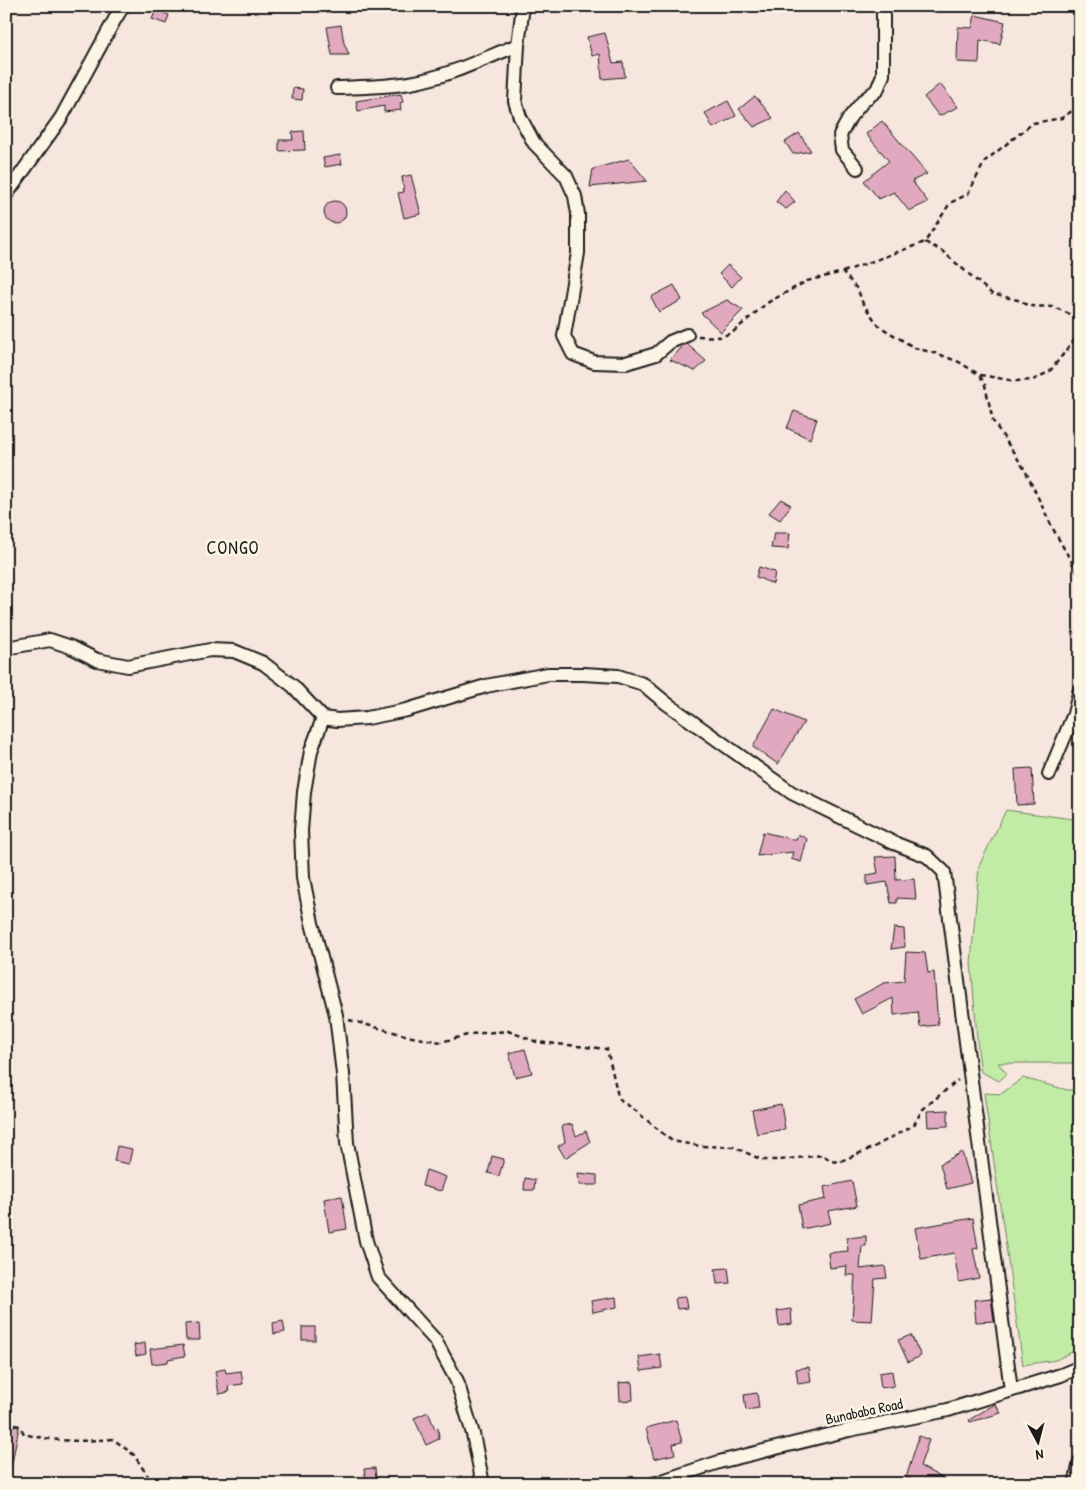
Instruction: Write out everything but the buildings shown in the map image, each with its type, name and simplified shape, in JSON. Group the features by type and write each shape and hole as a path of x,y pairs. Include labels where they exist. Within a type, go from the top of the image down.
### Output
{"street":[{"path":"6,195 61,118 124,6"},
{"path":"523,6 518,45 516,101 520,117 534,143 566,176 575,196 578,214 578,253 564,336 574,354 594,362 626,363 656,354 670,342 687,335"},
{"path":"857,168 842,150 840,135 850,117 864,100 876,90 883,75 883,6"},
{"path":"337,88 380,87 411,83 452,71 518,45"},
{"path":"6,648 50,640 71,647 97,660 128,666 210,650 234,651 263,663 294,686 323,718 337,720 367,718 407,710 486,686 548,674 618,676 643,684 666,703 792,793 894,843 927,856 944,872 1011,1390"},
{"path":"1049,774 1074,714 1080,689"},
{"path":"323,718 311,751 304,792 301,831 303,878 312,923 336,1015 343,1074 347,1143 366,1241 378,1277 435,1340 457,1381 472,1434 483,1484"},
{"name":"Bunababa Road","path":"653,1484 719,1462 849,1430 948,1410 1061,1375 1080,1367"},
{"path":"1074,1484 1080,1462"}],"path":[{"path":"687,335 721,337 733,332 767,303 807,281 843,272 925,242 950,203 968,194 985,161 1033,123 1062,118 1076,108 1080,108"},
{"path":"925,242 942,251 992,294 1022,301 1028,306 1054,307 1080,318"},
{"path":"843,272 858,290 863,304 879,326 914,348 959,362 980,375 1015,381 1033,380 1050,371 1080,332"},
{"path":"980,375 993,421 1025,470 1052,527 1080,577"},
{"path":"336,1015 371,1027 440,1042 471,1034 508,1031 537,1042 607,1049 618,1096 622,1102 631,1107 672,1141 700,1146 734,1147 762,1160 823,1155 831,1161 839,1162 874,1147 914,1125 922,1110 935,1098 953,1083 970,1074"},
{"path":"6,1423 20,1426 24,1434 48,1440 75,1442 113,1439 134,1456 153,1484"}],"green space":[{"path":"1006,810 1080,820 1080,1063 998,1063 1007,1074 999,1081 981,1072 971,963 979,866"},
{"path":"1023,1078 1067,1090 1080,1090 1080,1184 1076,1191 1080,1193 1080,1348 1056,1360 1023,1365 984,1093 1001,1094"}],"district":[{"name":"CONGO","path":"233,547"}]}
